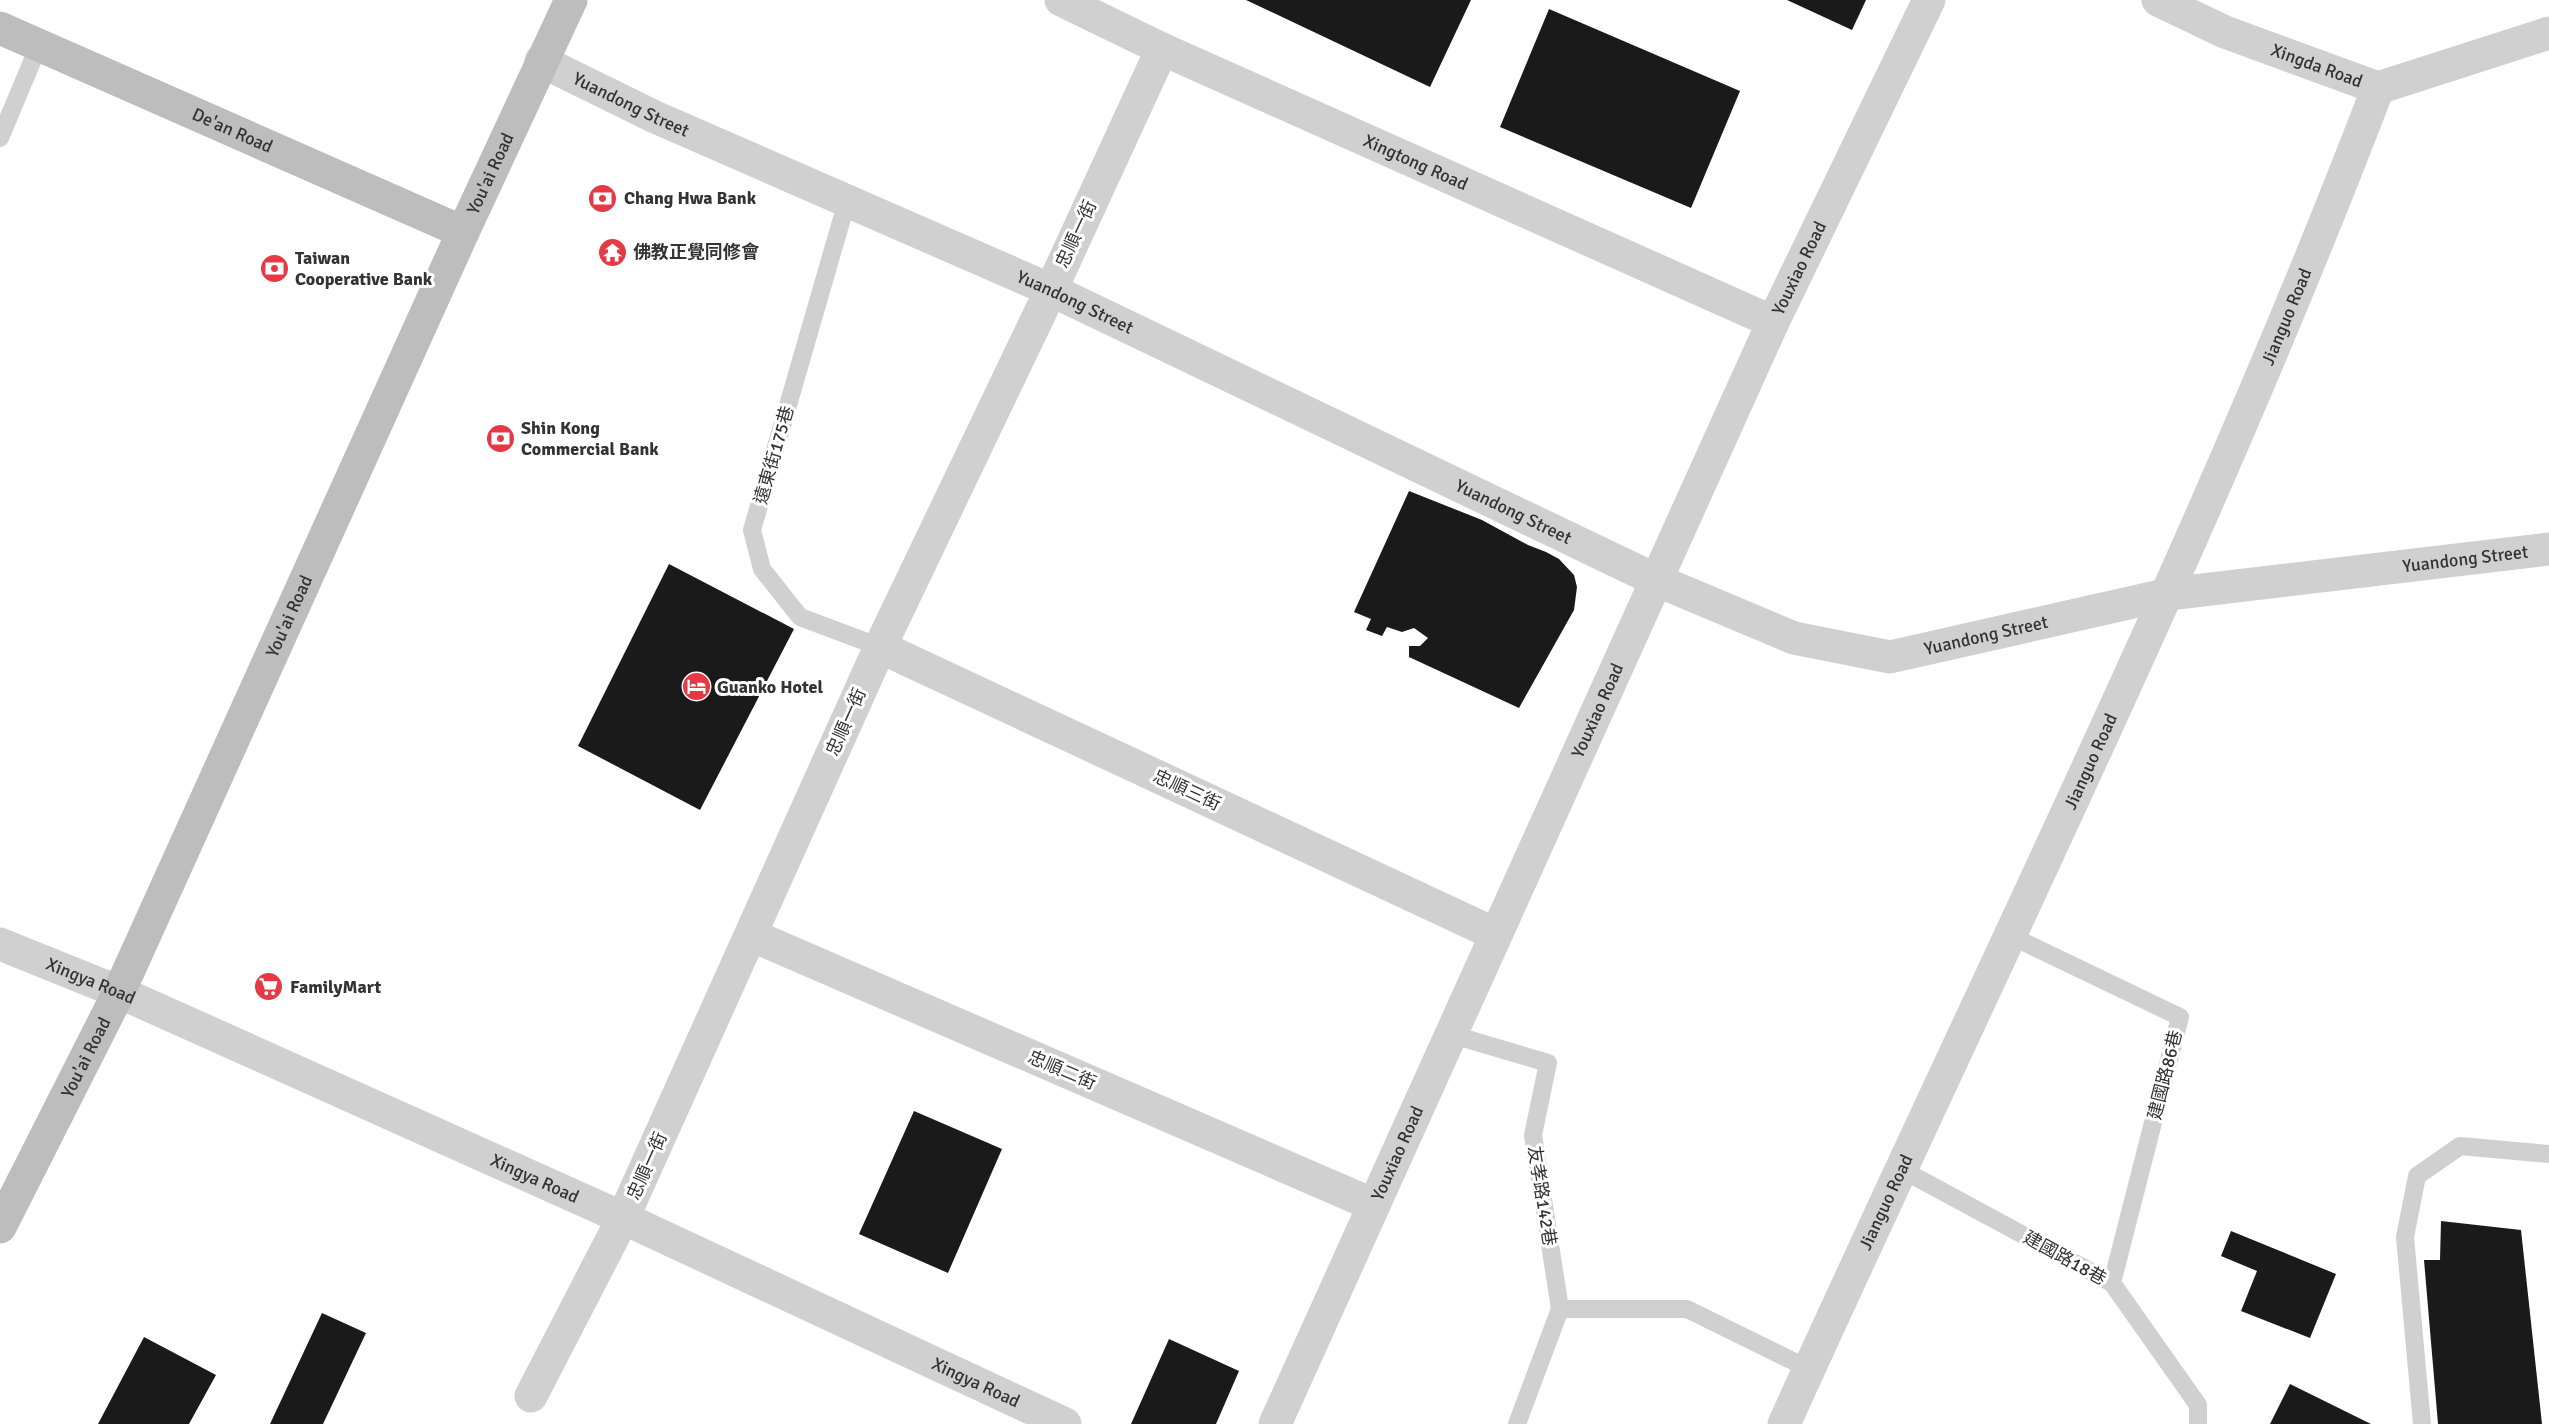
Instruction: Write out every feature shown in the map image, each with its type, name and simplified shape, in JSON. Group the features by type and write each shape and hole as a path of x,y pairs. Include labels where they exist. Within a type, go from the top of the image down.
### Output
{"street":[{"name":"You'ai Road","path":"0,1227 119,992 463,232 571,0"},
{"name":"Xingtong Road","path":"1061,0 1161,49 1773,322"},
{"name":"Youxiao Road","path":"1275,1424 1449,1034 1773,322 1929,0"},
{"name":"Xingda Road","path":"2158,0 2225,32 2378,88 2549,33"},
{"name":"De'an Road","path":"0,28 463,232"},
{"name":"忠順一街","path":"531,1396 623,1218 880,647 1051,290 1161,49"},
{"name":"Yuandong Street","path":"541,62 655,117 1051,290 1656,580 1794,638 1890,657 2169,594 2549,549"},
{"name":"Jianguo Road","path":"1784,1424 2169,594 2335,201 2378,88"},
{"name":"忠順三街","path":"880,647 1495,934"},
{"name":"忠順二街","path":"750,935 1374,1205"},
{"name":"Xingya Road","path":"0,944 119,992 623,1218 1065,1424"}],"lane":[{"path":"0,138 39,45"},
{"name":"遠東街175巷","path":"847,201 752,530 762,569 800,616 880,647"},
{"name":"建國路86巷","path":"2009,935 2180,1017 2112,1283"},
{"name":"友孝路142巷","path":"1449,1034 1548,1063 1533,1135 1560,1309 1517,1424"},
{"path":"2422,1424 2405,1237 2417,1176 2460,1146 2549,1154"},
{"name":"建國路18巷","path":"1901,1169 2112,1283 2198,1405 2198,1424"},
{"path":"1560,1309 1687,1309 1809,1370"}],"building":[{"path":"1246,0 1471,0 1430,87"},
{"path":"1787,0 1866,0 1852,30"},
{"path":"1549,9 1740,91 1691,208 1500,127"},
{"path":"1409,491 1482,520 1546,552 1559,559 1574,575 1577,587 1574,610 1519,708 1409,657 1409,646 1420,646 1428,638 1414,628 1402,632 1387,627 1382,636 1366,630 1371,619 1354,612"},
{"path":"669,564 794,629 700,810 578,746"},
{"path":"914,1111 1002,1149 948,1273 859,1234"},
{"path":"2441,1221 2521,1230 2542,1424 2438,1424 2424,1260 2440,1260"},
{"path":"2231,1231 2336,1274 2310,1338 2241,1311 2257,1271 2221,1256"},
{"path":"322,1313 366,1333 323,1424 270,1424"},
{"path":"144,1337 216,1375 189,1424 98,1424"},
{"path":"1169,1339 1239,1371 1216,1424 1131,1424"},
{"path":"2290,1384 2371,1424 2270,1424"}],"place":[{"name":"Chang Hwa Bank","path":"603,198"},
{"name":"佛教正覺同修會","path":"612,252"},
{"name":"Taiwan Cooperative Bank","path":"274,268"},
{"name":"Shin Kong Commercial Bank","path":"500,438"},
{"name":"Guanko Hotel","path":"696,687"},
{"name":"FamilyMart","path":"269,987"}]}
